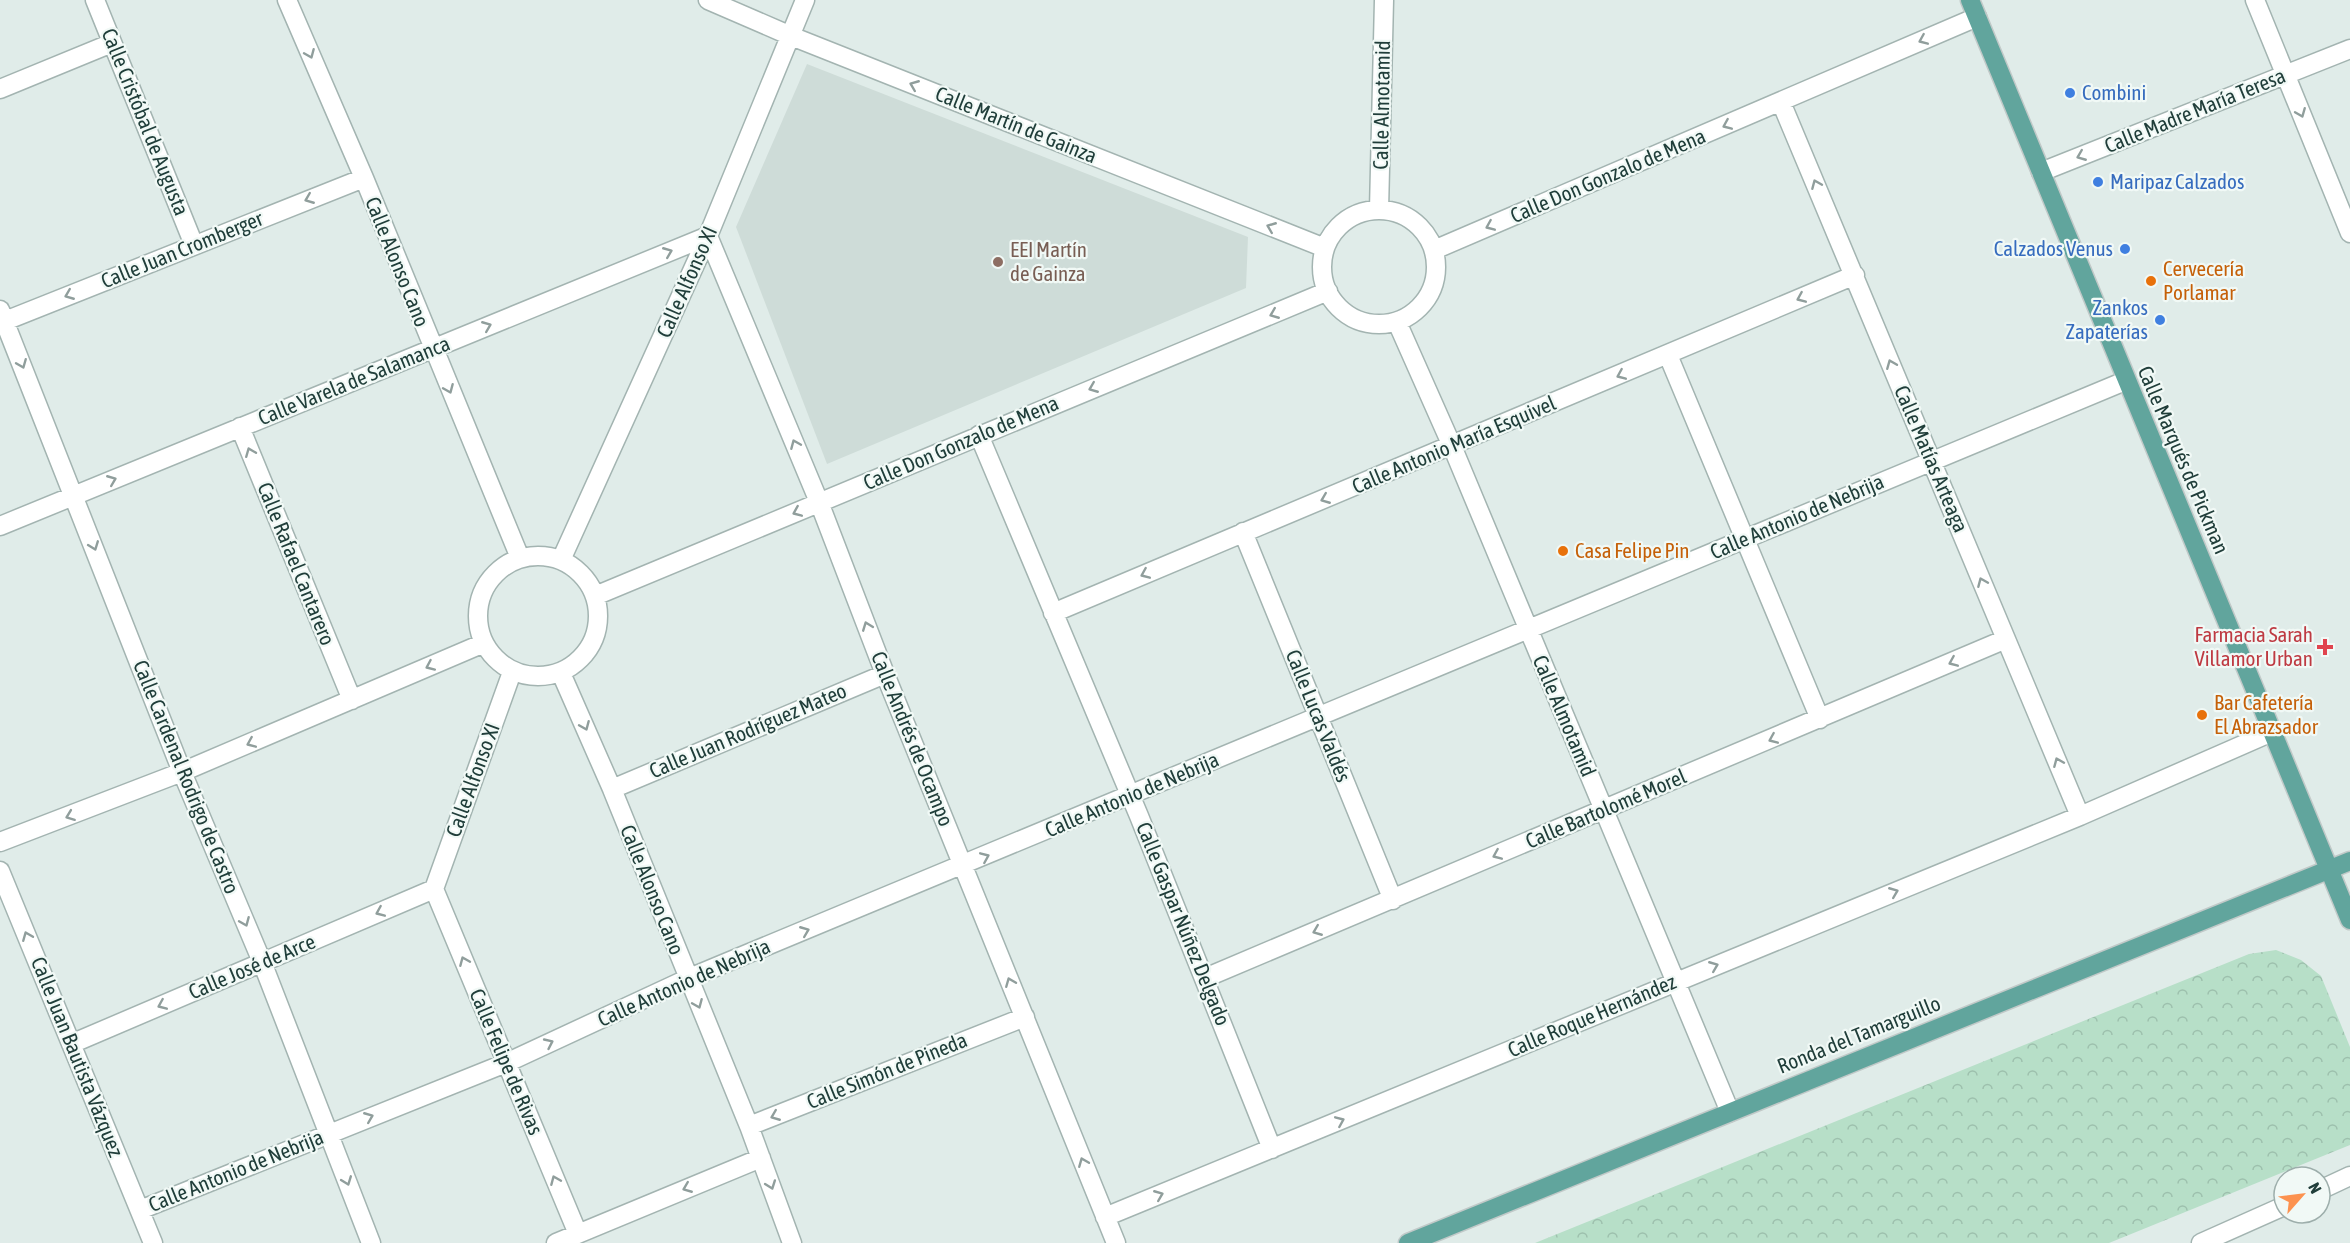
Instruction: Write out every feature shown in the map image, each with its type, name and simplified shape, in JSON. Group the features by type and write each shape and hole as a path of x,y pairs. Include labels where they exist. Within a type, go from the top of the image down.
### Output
{"main road":[{"name":"Calle Marqués de Pickman","path":"1974,8 2350,920"},
{"name":"Ronda del Tamarguillo","path":"1408,1243 2350,861"}],"street":[{"name":"Calle Cristóbal de Augusta","path":"95,0 194,244"},
{"name":"Calle Alonso Cano","path":"286,0 364,178 432,349 520,558"},
{"name":"Calle Martín de Gainza","path":"708,0 790,36 1325,248"},
{"name":"Calle Alfonso XI","path":"561,560 708,236 805,0"},
{"name":"Calle Almotamid","path":"1379,210 1384,0"},
{"path":"2255,0 2350,233"},
{"name":"Calle Don Gonzalo de Mena","path":"1434,250 1781,102 1974,8"},
{"path":"0,89 112,43"},
{"name":"Calle Madre María Teresa","path":"2041,172 2350,49"},
{"name":"Calle Matías Arteaga","path":"1781,102 2080,816"},
{"name":"Calle Juan Cromberger","path":"2,318 364,178"},
{"path":"1379,210 1397,213 1413,220 1426,233 1434,250 1437,268 1434,285 1426,302 1413,314 1397,322 1381,324 1357,319 1337,305 1323,278 1325,248 1333,233 1346,220 1362,212 1379,210"},
{"name":"Calle Varela de Salamanca","path":"0,526 708,236"},
{"name":"Calle Andrés de Ocampo","path":"708,236 819,502 885,674 1116,1243"},
{"name":"Calle Antonio María Esquivel","path":"1053,613 1854,276"},
{"name":"Calle Don Gonzalo de Mena","path":"596,596 1328,291"},
{"name":"Calle Cardenal Rodrigo de Castro","path":"2,318 75,495 182,772 262,963 371,1243"},
{"name":"Calle Almotamid","path":"1397,322 1452,446 1730,1112"},
{"path":"1668,355 1820,719"},
{"name":"Calle Antonio de Nebrija","path":"140,1210 506,1063 687,979 2126,381"},
{"name":"Calle Rafael Cantarero","path":"240,427 352,700"},
{"name":"Calle Gaspar Núñez Delgado","path":"979,435 1205,978 1272,1149"},
{"name":"Calle Lucas Valdés","path":"1243,532 1393,900"},
{"path":"540,556 561,560 576,568 588,581 596,596 599,614 597,633 589,650 577,663 561,673 528,677 512,672 496,659 484,643 478,622 480,602 488,583 502,568 520,558 540,556"},
{"name":"Calle Bartolomé Morel","path":"1205,978 2006,639"},
{"path":"0,842 182,772 484,643"},
{"name":"Calle Alfonso XI","path":"434,889 512,672"},
{"name":"Calle Alonso Cano","path":"561,673 612,789 687,979 749,1126 792,1243"},
{"name":"Calle Juan Rodríguez Mateo","path":"612,789 885,674"},
{"name":"Calle Roque Hernández","path":"1105,1217 2080,816 2271,732"},
{"name":"Calle Juan Bautista Vázquez","path":"0,871 153,1243"},
{"name":"Calle José de Arce","path":"71,1044 434,889"},
{"name":"Calle Felipe de Rivas","path":"434,889 578,1234"},
{"name":"Calle Simón de Pineda","path":"749,1126 1025,1017"},
{"path":"556,1243 761,1158"},
{"path":"2332,1184 2350,1176"},
{"path":"2201,1243 2241,1236 2272,1214"}],"shaded area":[{"name":"EEI Martín de Gainza","path":"807,64 1248,237 1246,288 827,464 736,227"}],"green space":[{"path":"2276,950 2301,960 2321,976 2350,1047 2350,1145 2301,1165 2272,1165 2272,1177 2109,1243 1535,1243 2249,954"}],"place":[{"name":"Combini","path":"2070,93"},
{"name":"Maripaz Calzados","path":"2098,182"},
{"name":"Calzados Venus","path":"2125,249"},
{"name":"EEI Martín de Gainza","path":"998,262"},
{"name":"Cervecería Porlamar","path":"2151,281"},
{"name":"Zankos Zapaterías","path":"2160,320"},
{"name":"Casa Felipe Pin","path":"1563,551"},
{"name":"Farmacia Sarah Villamor Urban","path":"2325,647"},
{"name":"Bar Cafetería El Abrazsador","path":"2202,715"}]}
